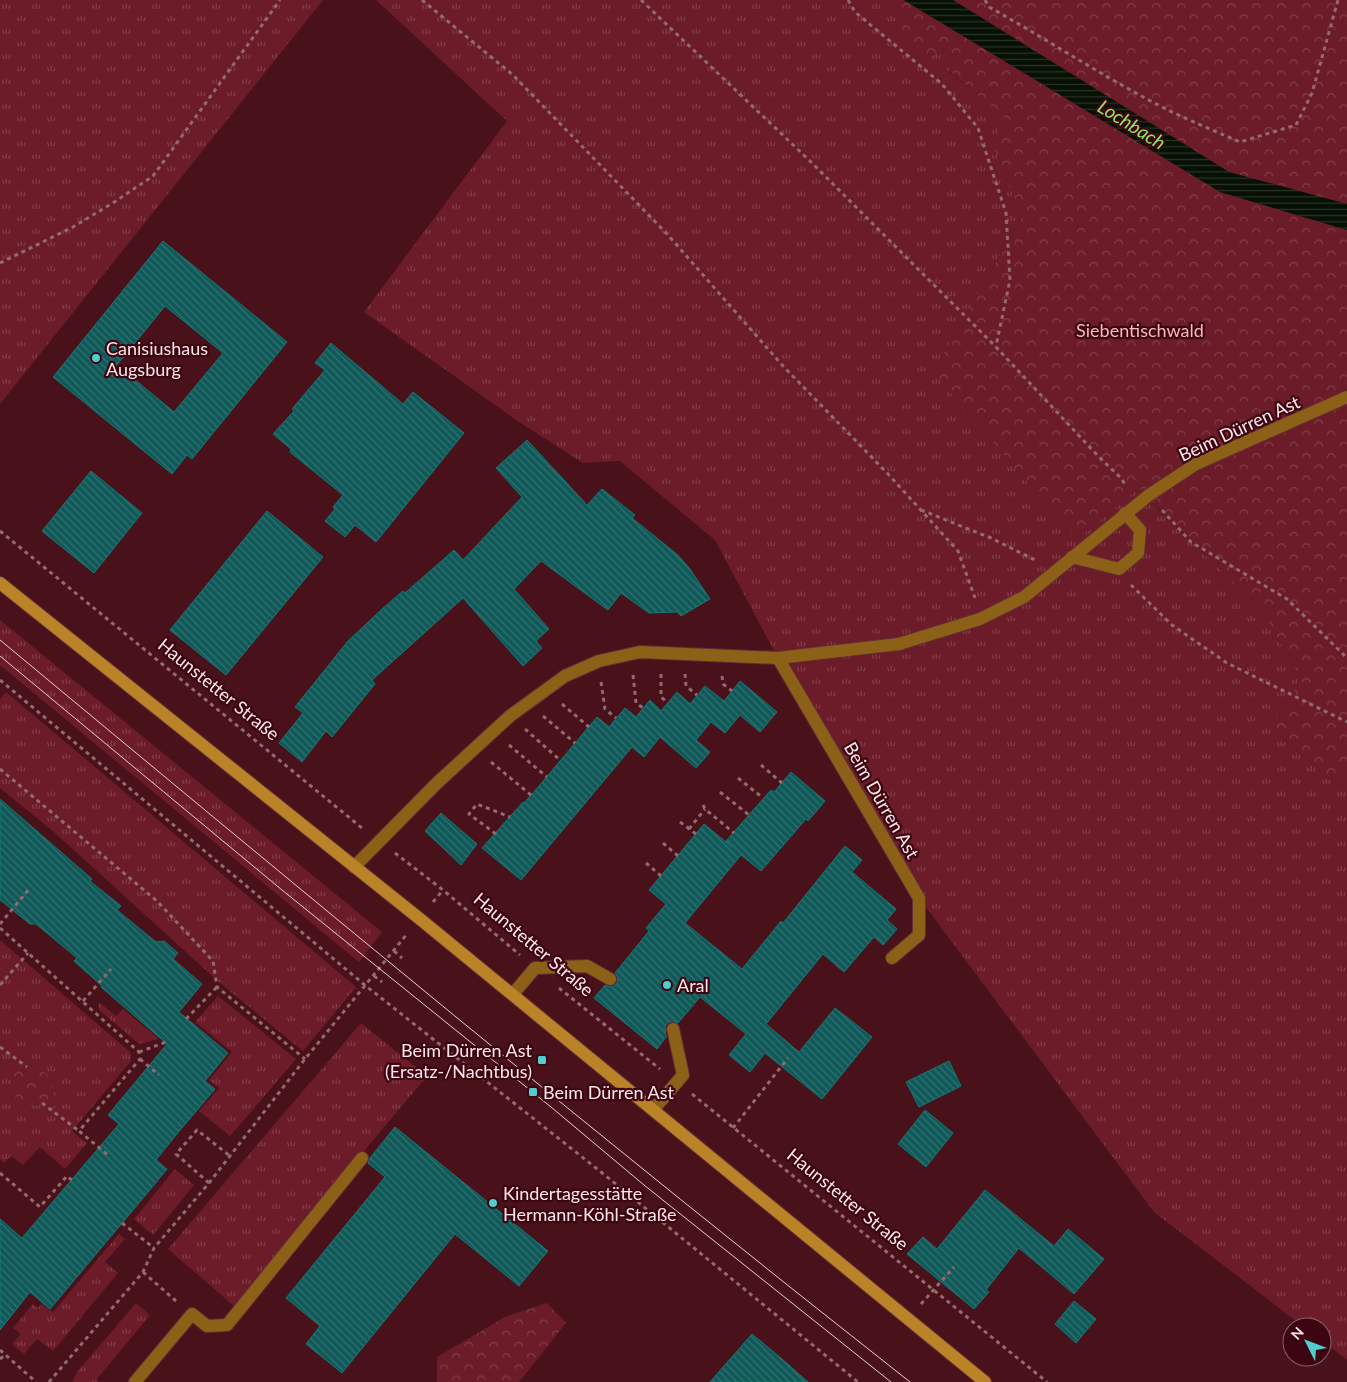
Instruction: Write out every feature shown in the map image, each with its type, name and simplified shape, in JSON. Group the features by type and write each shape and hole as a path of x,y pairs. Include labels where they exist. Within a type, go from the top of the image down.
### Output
{"main road":[{"path":"0,583 513,994 985,1382"}],"street":[{"name":"Beim Dürren Ast","path":"354,867 378,841 492,731 527,702 565,676 599,661 640,652 778,658 899,644 980,618 1024,597 1125,513 1196,464 1347,397"},
{"path":"1072,557 1119,569 1138,553 1140,530 1125,513"},
{"name":"Beim Dürren Ast","path":"778,658 919,898 919,935 892,958"},
{"path":"513,994 535,968 587,966 610,979"},
{"path":"653,1110 683,1075 673,1029"},
{"path":"135,1382 192,1314 207,1326 226,1325 362,1158"}],"path":[{"path":"0,263 73,227 116,202 152,176 280,0"},
{"path":"422,0 520,82 667,234 783,366 958,551 973,590 980,618"},
{"path":"641,0 811,162 996,346 1099,457 1122,479 1136,505"},
{"path":"848,0 855,12 942,84 978,128 1006,213 1010,280 996,346"},
{"path":"985,0 989,7 1040,35 1106,76 1171,111 1240,142 1296,125 1312,93 1338,0"},
{"path":"1149,495 1191,542 1288,599 1347,658"},
{"path":"920,509 991,538 1055,571"},
{"name":"Haunstetter Straße","path":"0,531 378,841 443,890 535,968 1047,1382"},
{"path":"1119,569 1126,581 1172,624 1227,662 1347,722"},
{"path":"660,653 661,697 668,702"},
{"path":"631,654 636,703 643,708"},
{"path":"599,661 605,708 616,718"},
{"path":"0,680 366,986 608,1178 857,1382"},
{"path":"545,690 589,726"},
{"path":"527,702 575,743"},
{"path":"510,716 560,760"},
{"path":"492,731 547,777"},
{"path":"475,748 531,795"},
{"path":"761,765 782,783"},
{"path":"0,769 157,901 213,961 217,987 305,1059"},
{"path":"738,778 763,798"},
{"path":"720,792 749,815"},
{"path":"496,834 469,814 477,804 510,817"},
{"path":"703,804 705,809 734,833"},
{"path":"689,829 705,809"},
{"path":"680,822 696,834"},
{"path":"663,843 678,856"},
{"path":"646,863 661,876"},
{"path":"29,889 0,926 139,1052 140,1059 159,1075"},
{"path":"49,1382 143,1272 154,1248 209,1183 305,1059 443,890"},
{"path":"394,951 402,958"},
{"path":"0,985 28,953"},
{"path":"83,1001 111,969"},
{"path":"374,976 382,982"},
{"path":"186,1018 217,987"},
{"path":"139,1052 166,1042"},
{"path":"0,1047 27,1067"},
{"path":"733,1128 788,1058"},
{"path":"79,1131 140,1059"},
{"path":"42,1103 108,1155"},
{"path":"538,1123 542,1119"},
{"path":"209,1183 176,1154 197,1130 230,1156"},
{"path":"0,1173 40,1207 67,1176 73,1181"},
{"path":"0,1181 4,1176"},
{"path":"50,1196 54,1199"},
{"path":"122,1223 154,1248"},
{"path":"909,1319 954,1267"},
{"path":"143,1272 192,1314"},
{"path":"0,1350 36,1382"},
{"path":"0,1359 5,1355"}],"green space":[{"path":"0,0 323,0 0,404"},
{"path":"376,0 904,0 894,26 951,53 949,72 1006,118 993,145 1022,217 933,372 1076,539 1138,489 1260,608 1301,678 1272,729 1335,784 1347,777 1347,1360 1332,1348 1332,1317 1291,1317 1154,1212 919,898 778,658 715,540 620,461 583,463 519,422 364,312 507,121"},
{"path":"953,0 1347,0 1347,204 1229,172"},
{"name":"Siebentischwald","path":"905,1 1220,192 1347,230 1347,777 1335,784 1272,729 1301,678 1260,608 1139,489 1076,539 933,372 1022,217 993,145 1005,118 949,71 951,53 942,48 931,57 894,26"},
{"path":"0,620 382,932 359,962 0,665"},
{"path":"6,692 356,987 303,1051 220,983 54,832 0,788 0,699"},
{"path":"0,940 130,1052 131,1061 72,1131 87,1143 65,1169 40,1147 23,1165 11,1156 4,1163 0,1159"},
{"path":"218,996 296,1059 230,1136 199,1111 219,1088 209,1080 232,1052 195,1022"},
{"path":"99,1002 116,1016 123,1009 159,1039 139,1044 99,1010"},
{"path":"361,1023 427,1076 234,1306 168,1249"},
{"path":"13,1056 27,1067 39,1068 49,1076 57,1114 43,1103 31,1106 23,1105 17,1100 13,1084"},
{"path":"175,1169 194,1185 153,1235 134,1219"},
{"path":"119,1234 125,1239 105,1262 118,1273 53,1351 37,1339 24,1354 12,1344 21,1334 13,1328 33,1304 38,1308 42,1304 53,1312"},
{"path":"136,1303 150,1315 96,1380 98,1382 72,1382 78,1371"},
{"path":"547,1303 566,1323 519,1382 437,1382 437,1357 505,1317"}],"water":[{"name":"Lochbach","path":"904,0 953,0 1229,172 1347,204 1347,230 1220,192"}],"building":[{"name":"Canisiushaus Augsburg","path":"163,241 287,342 192,459 187,455 172,474 53,377","holes":["165,306 223,353 174,412 117,365"]},
{"path":"331,343 403,404 413,392 464,433 376,542 355,525 345,537 325,521 343,495 290,452 291,449 273,434 294,411 292,409 325,370 315,363"},
{"path":"527,440 587,505 602,489 635,515 632,518 678,555 710,599 681,616 677,612 649,613 621,593 608,610 541,561 514,589 549,629 536,641 542,648 523,666 463,598 372,680 375,684 332,737 326,731 302,762 279,743 303,713 295,707 348,641 382,609 403,591 405,593 454,550 463,560 522,497 496,468"},
{"path":"91,471 142,513 94,573 42,531"},
{"path":"267,511 323,557 226,675 170,630"},
{"path":"740,681 777,712 760,732 740,715 725,733 711,722 696,740 710,752 696,768 660,737 644,757 632,747 521,880 482,848 539,786 597,717 609,727 625,708 636,717 650,700 661,711 677,692 690,704 705,686 724,701"},
{"path":"791,772 825,801 808,821 806,819 761,871 741,855 685,923 742,969 781,921 783,923 845,846 862,860 852,872 896,909 887,920 897,929 883,945 874,937 844,972 823,954 766,1024 799,1052 835,1008 872,1037 822,1099 765,1053 750,1072 729,1055 746,1034 700,997 678,1023 672,1021 667,1023 665,1027 666,1037 657,1049 594,998 605,985 611,987 617,983 618,978 615,973 649,931 646,928 666,904 649,890 704,824 732,847 726,841 771,790 774,792"},
{"path":"0,799 92,879 90,881 121,906 117,910 156,942 164,941 178,953 173,959 202,984 179,1012 228,1053 205,1081 215,1089 156,1160 167,1169 154,1185 50,1309 30,1292 0,1330 0,1219 22,1238 119,1124 108,1115 167,1044 101,987 74,961 77,958 36,924 30,924 0,900"},
{"path":"441,813 477,844 461,865 425,831"},
{"path":"949,1061 961,1086 919,1107 906,1082"},
{"path":"925,1110 953,1133 926,1167 898,1144"},
{"path":"395,1127 548,1251 519,1286 455,1234 342,1373 306,1344 320,1326 286,1298 385,1177 368,1163"},
{"path":"985,1190 1054,1246 1068,1229 1104,1259 1074,1294 1019,1248 986,1290 989,1292 974,1309 907,1254 923,1237 937,1249"},
{"path":"1074,1301 1096,1319 1076,1343 1055,1324"},
{"path":"752,1334 781,1358 808,1382 710,1382"}],"tram line":[{"path":"0,640 566,1107 910,1382"},
{"path":"0,656 282,890 551,1107 644,1185 891,1382"}],"place":[{"name":"Canisiushaus Augsburg","path":"96,358"},
{"name":"Aral","path":"667,985"},
{"name":"Beim Dürren Ast (Ersatz-/Nachtbus)","path":"542,1060"},
{"name":"Beim Dürren Ast","path":"533,1092"},
{"name":"Kindertagesstätte Hermann-Köhl-Straße","path":"493,1203"}]}
